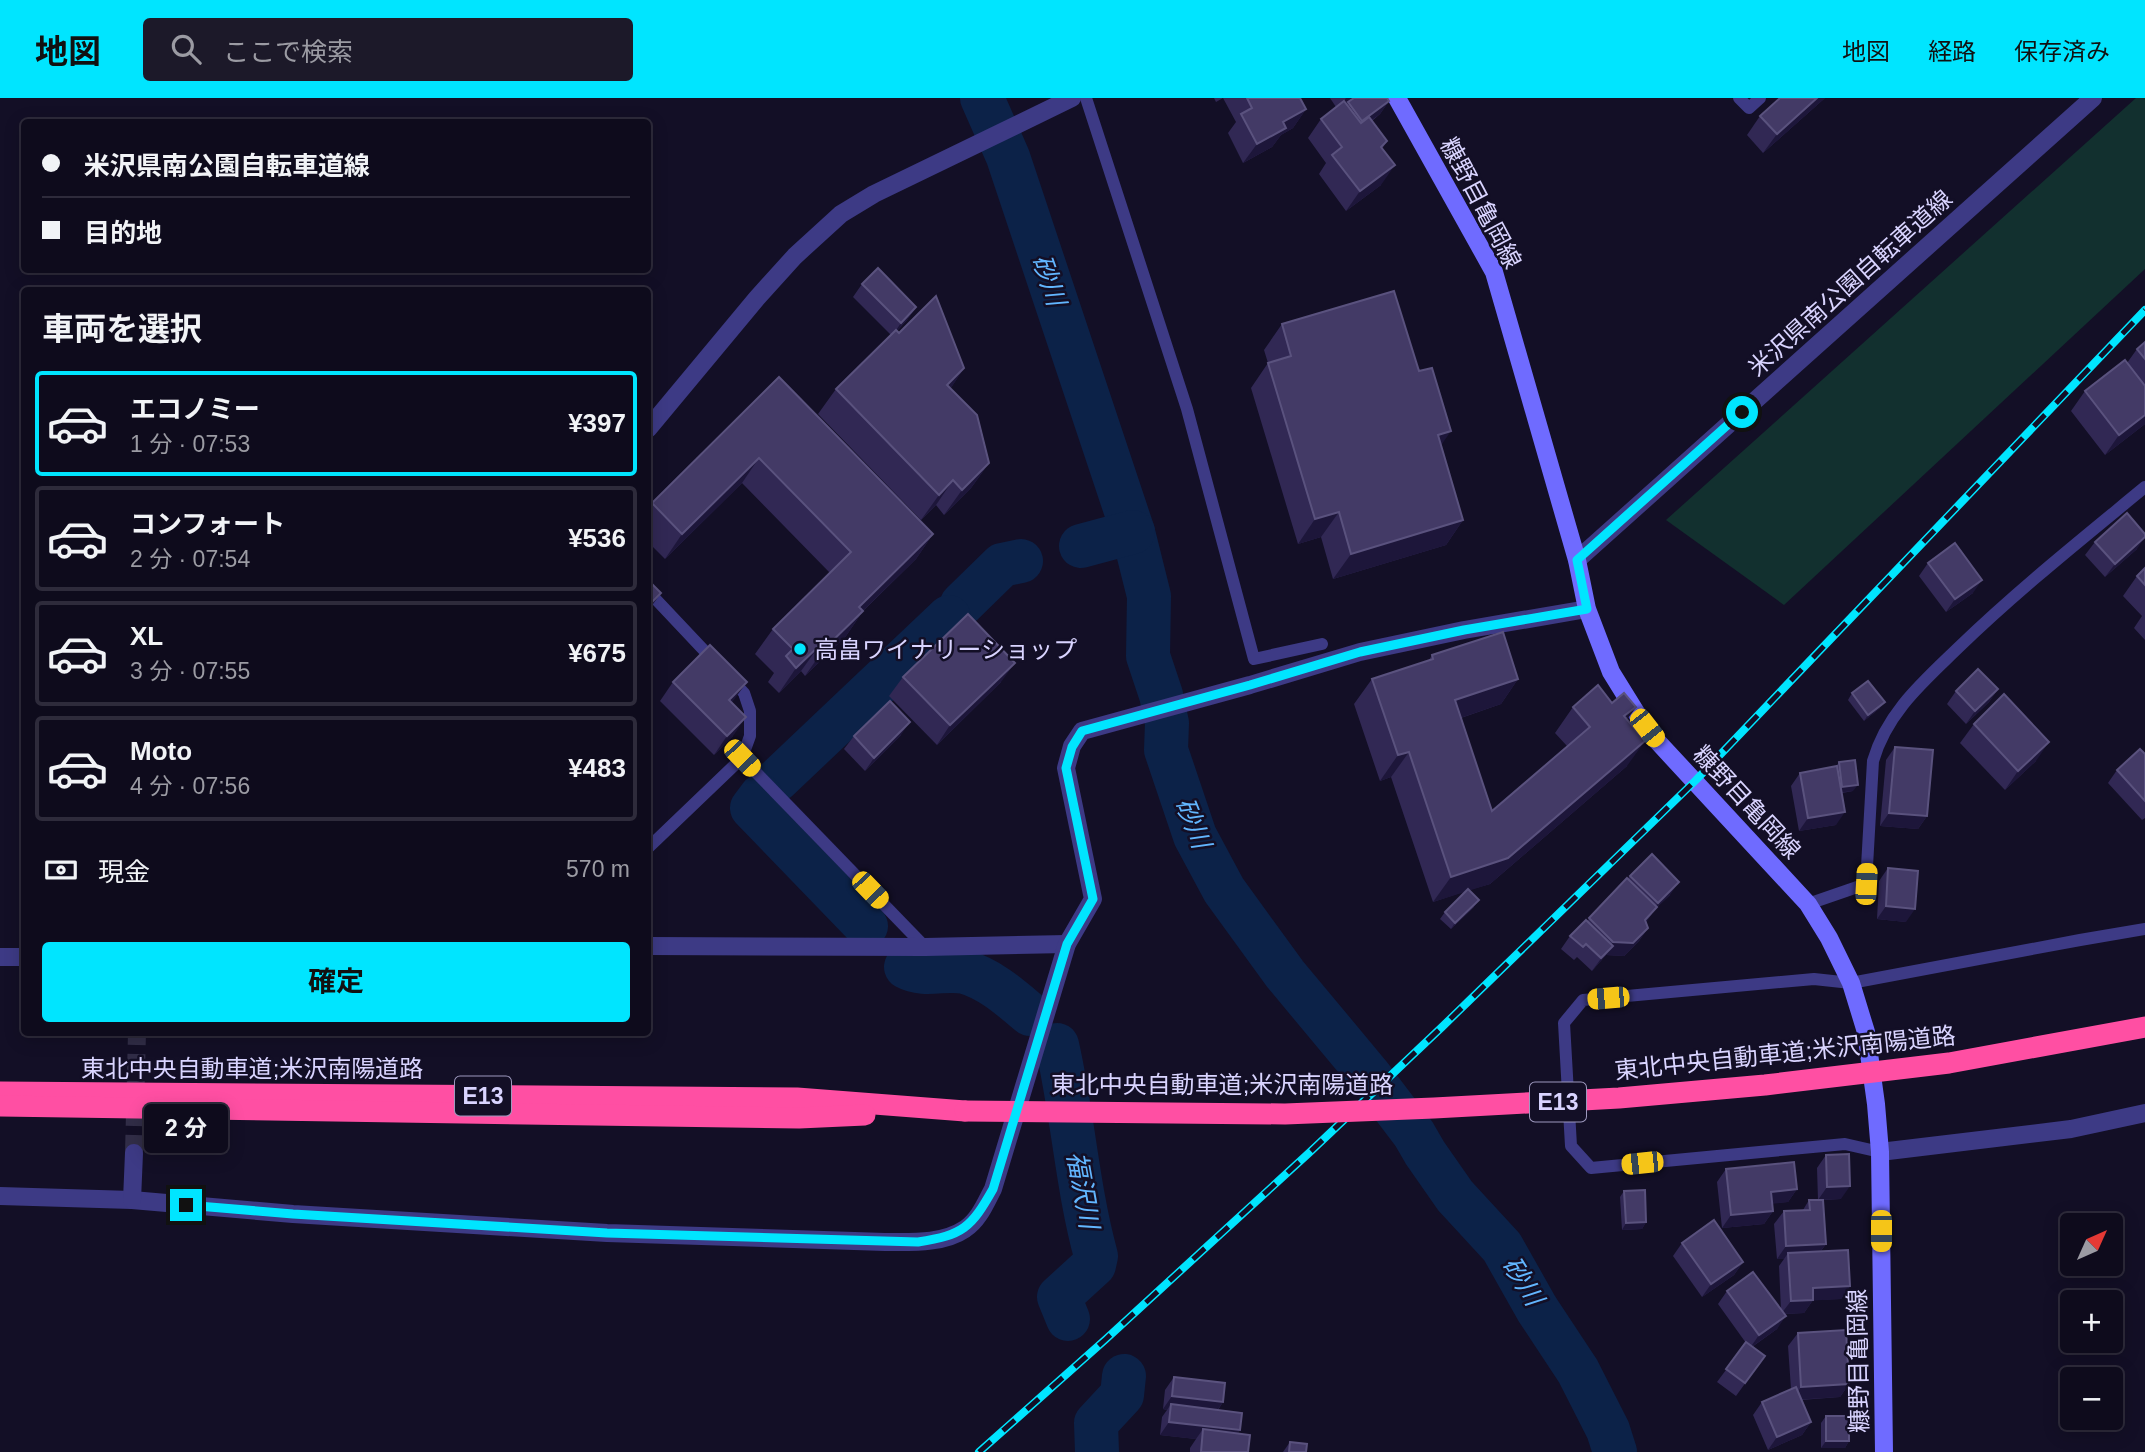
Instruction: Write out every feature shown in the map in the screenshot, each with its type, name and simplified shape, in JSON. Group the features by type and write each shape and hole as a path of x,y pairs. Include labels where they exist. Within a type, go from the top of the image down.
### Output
{"highway":[{"name":"東北中央自動車道;米沢南陽道路","path":"0,1106 799,1118 965,1111 1285,1114 1619,1098 1765,1085 1949,1063 2145,1027"},
{"name":"東北中央自動車道;米沢南陽道路","path":"0,1092 797,1098 965,1111"}],"main road":[{"name":"糠野目亀岡線","path":"1401,100 1494,272 1577,560 1587,609 1611,672 1658,742 1808,904 1829,938 1851,983 1866,1032 1877,1104 1884,1452"}],"street":[{"path":"651,425 757,298 795,256 841,214 874,194 1072,98"},
{"name":"米沢県南公園自転車道線","path":"1577,560 2093,98"},
{"path":"0,1196 132,1200 293,1214 607,1233 885,1242 918,1242 944,1238 965,1229 979,1215 993,1189 1067,944 1093,899 1066,768 1072,747 1082,731 1360,652 1464,630 1587,609"},
{"path":"651,946 925,947 1067,944"},
{"path":"0,957 21,957"},
{"path":"1880,1152 2071,1129 2145,1112"},
{"path":"132,1200 134,1153"}],"lane":[{"path":"1086,98 1187,409 1254,659 1322,644"},
{"path":"1740,98 1749,108 1760,98"},
{"path":"1808,904 1866,884 1873,761 1878,742 1901,706 1998,609 2145,487"},
{"path":"651,594 744,693 750,711 750,737 742,758 651,845"},
{"path":"742,758 925,947"},
{"path":"1880,1152 1845,1144 1591,1168 1571,1146 1564,1023 1583,1000 1814,979 1851,983 2145,929"}],"green space":[{"path":"2136,98 2145,98 2145,269 1784,605 1666,520"}],"building":[{"path":"1247,98 1300,98 1306,109 1283,122 1286,128 1257,144 1241,114 1252,108"},
{"path":"1354,98 1387,98 1389,101 1362,121 1348,102"},
{"path":"1780,98 1817,98 1777,134 1760,116"},
{"path":"1344,101 1361,123 1369,117 1387,141 1381,147 1395,165 1360,191 1332,155 1342,147 1321,119"},
{"path":"878,268 916,307 901,323 862,284"},
{"path":"1394,291 1419,371 1432,368 1451,431 1438,435 1463,520 1351,554 1339,512 1315,519 1268,363 1291,356 1282,324"},
{"path":"936,296 964,368 947,385 977,415 989,463 962,490 953,480 939,495 836,389 896,330 899,333"},
{"path":"2145,342 2145,359 2137,349"},
{"path":"2125,360 2145,386 2145,415 2119,435 2085,391"},
{"path":"779,377 933,534 859,607 863,611 823,650 819,646 796,668 786,656 793,649 773,629 851,552 759,458 682,534 652,503"},
{"path":"2127,513 2145,537 2115,564 2095,542"},
{"path":"1955,543 1982,580 1955,599 1928,563"},
{"path":"2145,568 2145,585 2137,576"},
{"path":"651,583 661,593 651,603"},
{"path":"968,614 1015,663 950,725 903,677"},
{"path":"1503,632 1518,679 1455,700 1492,811 1590,727 1573,707 1598,685 1612,703 1624,693 1636,707 1624,716 1645,741 1508,858 1451,877 1409,752 1398,755 1372,679 1433,659 1432,655"},
{"path":"710,645 747,682 729,700 746,717 727,736 673,682"},
{"path":"1978,669 1998,689 1975,711 1956,691"},
{"path":"1868,681 1885,702 1868,715 1852,693"},
{"path":"2004,694 2049,742 2018,771 1974,724"},
{"path":"890,701 910,722 874,758 854,736"},
{"path":"1895,747 1933,750 1927,816 1889,813"},
{"path":"2140,749 2145,754 2145,801 2117,770"},
{"path":"1855,760 1858,785 1842,787 1839,762"},
{"path":"1837,766 1845,812 1808,818 1800,773"},
{"path":"1652,854 1679,882 1658,903 1630,876"},
{"path":"1888,868 1918,871 1915,909 1886,906"},
{"path":"1627,878 1657,907 1645,920 1648,928 1633,943 1613,942 1589,918"},
{"path":"1468,889 1479,900 1455,923 1445,912"},
{"path":"1586,920 1613,946 1601,958 1586,944 1583,947 1570,936"},
{"path":"1849,1154 1850,1186 1827,1187 1826,1155"},
{"path":"1794,1162 1797,1189 1771,1192 1773,1211 1731,1215 1726,1169"},
{"path":"1645,1190 1646,1222 1626,1223 1624,1191"},
{"path":"1809,1200 1823,1200 1826,1244 1786,1246 1784,1211 1810,1210"},
{"path":"1714,1220 1743,1262 1711,1284 1682,1243"},
{"path":"1848,1250 1850,1286 1813,1288 1813,1300 1791,1301 1788,1253"},
{"path":"1753,1272 1786,1316 1759,1335 1727,1291"},
{"path":"1846,1330 1849,1384 1801,1387 1798,1333"},
{"path":"1746,1342 1765,1356 1745,1383 1726,1369"},
{"path":"1174,1377 1225,1383 1223,1402 1172,1396"},
{"path":"1796,1387 1811,1422 1777,1437 1762,1402"},
{"path":"1171,1404 1242,1413 1240,1430 1169,1422"},
{"path":"1826,1416 1849,1416 1849,1441 1826,1441"},
{"path":"1203,1429 1250,1435 1248,1452 1201,1452"},
{"path":"1290,1442 1307,1444 1306,1452 1289,1452"}],"waterway":[{"name":"砂川","path":"982,98 1008,157 1133,532 1149,596 1148,656 1167,723 1166,750 1195,836 1224,890 1285,974 1370,1076 1414,1134 1455,1196 1502,1247 1537,1309 1578,1371 1608,1430 1615,1452"},
{"name":"福沢川","path":"1081,546 1133,532"},
{"name":"福沢川","path":"962,604 1002,565 1021,561"},
{"name":"福沢川","path":"777,780 949,617"},
{"name":"福沢川","path":"761,796 752,808 866,926"},
{"name":"福沢川","path":"906,967 928,972 958,971 974,975 1000,990 1030,1014"},
{"name":"福沢川","path":"1057,1045 1084,1204 1096,1256 1094,1265 1059,1297 1068,1319"},
{"name":"福沢川","path":"1097,1452 1096,1423 1122,1395 1124,1376"}],"tunnel":[{"path":"134,1153 137,1036"}],"railway":[{"path":"979,1452 1310,1152 1696,780 2145,310"}],"place":[{"name":"高畠ワイナリーショップ","path":"800,649"}],"route":[{"path":"186,1205 607,1233 885,1242 918,1242 944,1238 965,1229 979,1215 993,1189 1067,944 1093,899 1066,768 1072,747 1082,731 1360,652 1464,630 1587,609 1577,560 1742,412"}]}
